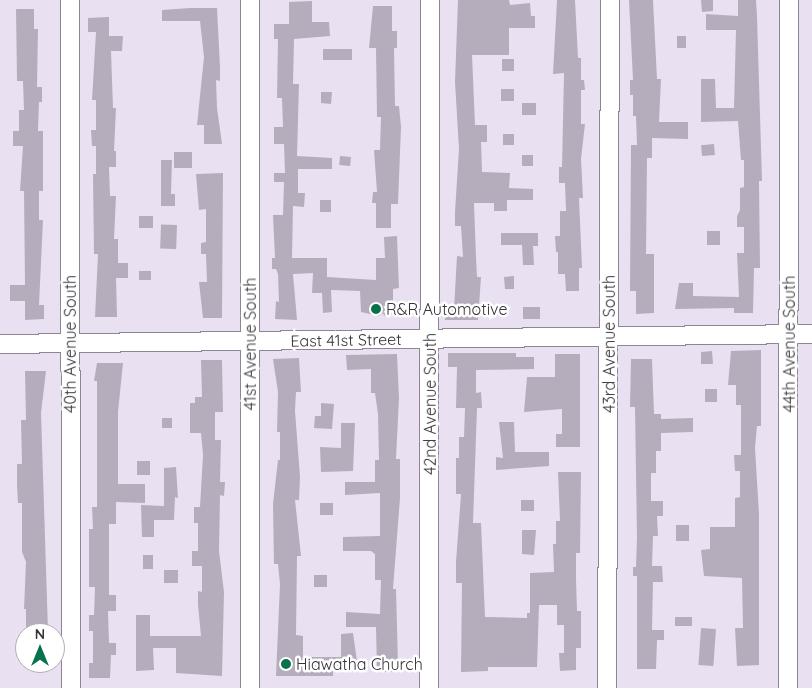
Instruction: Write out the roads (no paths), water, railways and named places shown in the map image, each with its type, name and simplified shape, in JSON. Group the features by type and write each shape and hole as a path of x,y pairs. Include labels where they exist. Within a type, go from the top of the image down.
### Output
{"street":[{"name":"40th Avenue South","path":"70,0 71,688"},
{"name":"41st Avenue South","path":"250,0 250,688"},
{"name":"42nd Avenue South","path":"429,688 430,0"},
{"name":"43rd Avenue South","path":"607,688 610,0"},
{"name":"44th Avenue South","path":"788,688 789,0"},
{"name":"East 41st Street","path":"0,344 812,334"}],"place":[{"name":"R&R Automotive","path":"376,309"},
{"name":"Hiawatha Church","path":"286,664"}]}
